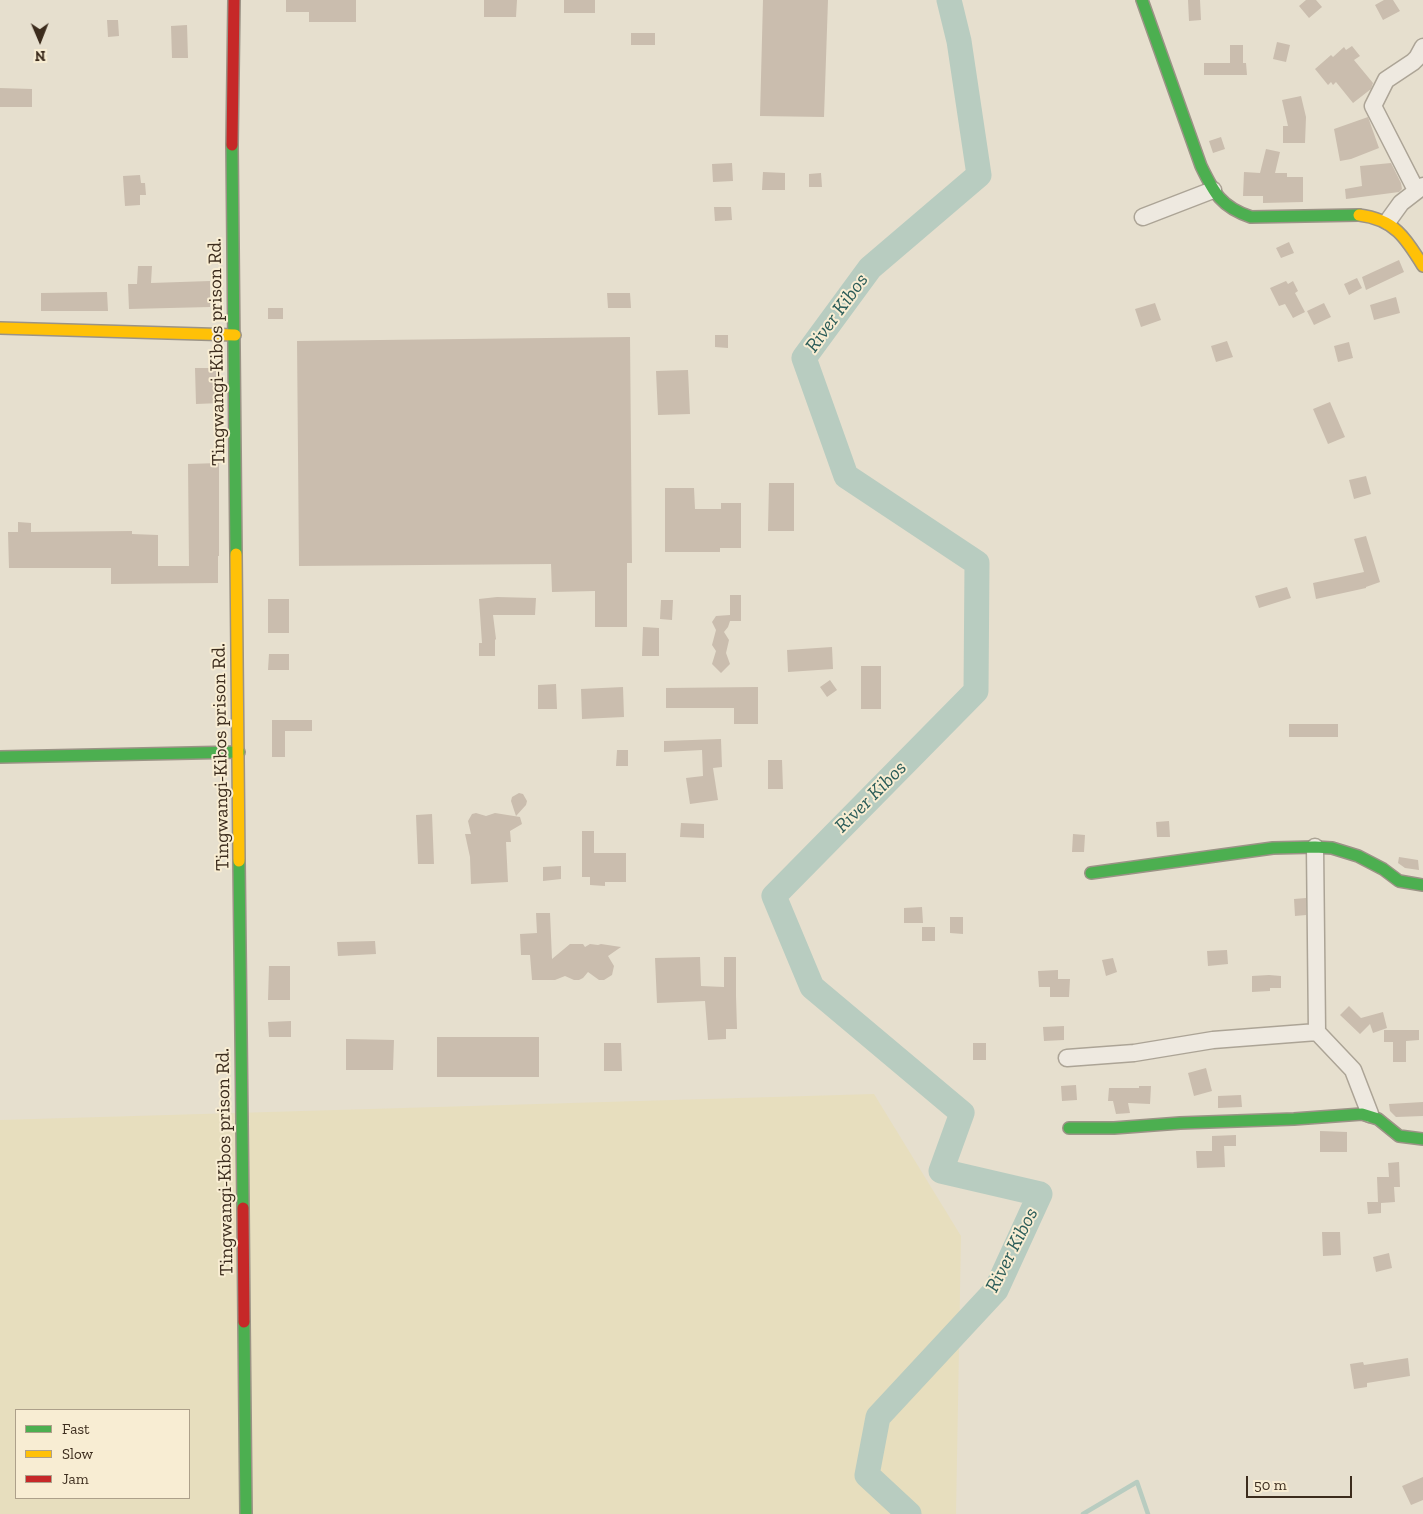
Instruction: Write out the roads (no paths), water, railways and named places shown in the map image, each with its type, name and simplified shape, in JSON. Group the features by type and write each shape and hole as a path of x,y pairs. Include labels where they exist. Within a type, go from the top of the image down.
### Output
{"street":[{"name":"Tingwangi-Kibos prison Rd.","path":"234,0 232,170 246,1514"},
{"path":"1142,0 1200,166 1212,190 1224,204 1236,213 1251,217 1349,214 1364,215 1388,222 1400,232 1423,266"},
{"path":"1388,222 1401,203 1420,188 1373,106 1386,80 1413,62 1423,47"},
{"path":"1143,217 1212,190"},
{"path":"0,328 235,335"},
{"path":"0,757 239,752"},
{"path":"1315,847 1317,1032 1353,1070 1370,1114 1400,1136 1409,1139 1423,1138"},
{"path":"1091,873 1273,848 1315,847 1332,848 1358,856 1383,869 1400,881 1423,885"},
{"path":"1067,1058 1134,1053 1213,1040 1317,1032"},
{"path":"1069,1128 1114,1128 1370,1114"}],"waterway":[{"name":"River Kibos","path":"909,1514 867,1475 878,1417 996,1290 1040,1194 941,1171 962,1113 812,987 774,896 976,691 977,563 846,476 804,358 870,268 979,175 959,41 949,0"},
{"path":"1083,1514 1137,1482 1148,1514"}]}
